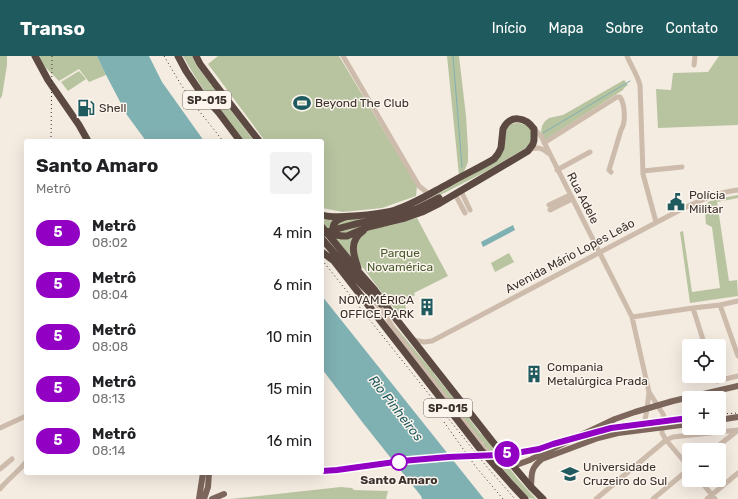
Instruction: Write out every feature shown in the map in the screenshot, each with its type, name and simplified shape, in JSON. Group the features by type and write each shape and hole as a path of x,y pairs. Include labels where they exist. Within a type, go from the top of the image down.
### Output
{"highway":[{"path":"35,56 48,80 87,139"},
{"name":"SP-015","path":"178,56 200,92 219,113 238,139"},
{"path":"196,56 200,64 257,139"},
{"path":"324,215 346,217 364,216 395,210 429,194 490,161 496,156 501,148 505,126 514,119 523,119 534,129 534,140 528,151 422,212 405,218 368,227 347,236 336,235 333,231 334,224 337,220 346,217"},
{"path":"324,233 339,228 406,213 468,186"},
{"path":"359,272 354,254 354,243 355,239 360,233 368,227"},
{"path":"324,229 374,289 393,315"},
{"name":"SP-015","path":"324,241 362,285 393,315 492,442 543,499"},
{"name":"SP-015","path":"324,254 334,261 480,449 525,499"}],"main road":[{"path":"511,464 519,464 530,460 615,419 657,406 738,386"},
{"path":"726,419 738,417"},
{"path":"531,487 533,468 542,459 598,438 618,433 682,425"},
{"path":"594,429 593,434 598,438"},
{"path":"199,499 203,475"},
{"path":"204,499 208,488 209,475"},
{"path":"203,480 208,488"},
{"path":"212,499 224,494"}],"street":[{"path":"343,56 420,186 429,194"},
{"path":"628,56 636,75 640,90 642,171 656,222"},
{"path":"694,65 695,56"},
{"path":"544,143 617,97 620,97 622,100 625,117 609,170 611,172"},
{"name":"Rua Adele","path":"534,129 541,136 632,317 649,392"},
{"path":"528,151 534,148 539,148 549,154"},
{"path":"557,170 590,152"},
{"path":"642,171 682,167"},
{"path":"419,199 420,186"},
{"name":"Avenida Mário Lopes Leão","path":"413,340 424,342 432,341 680,210 725,192 738,190"},
{"path":"458,192 468,212"},
{"path":"549,208 571,197"},
{"path":"362,285 384,313 397,334 483,447 513,482 530,499"},
{"path":"632,317 720,305 738,301"},
{"path":"720,305 738,356"},
{"path":"693,308 703,339"},
{"path":"726,379 738,376"},
{"path":"649,392 663,414 665,420 662,433 682,459"},
{"path":"649,392 648,409 645,420 646,426 649,429"},
{"path":"0,428 24,417"},
{"path":"596,499 666,440 738,430"},
{"path":"722,443 738,430"},
{"path":"0,469 12,459"},
{"path":"0,489 11,476 24,464"},
{"path":"707,499 714,497 738,473"},
{"path":"653,499 682,474"},
{"path":"706,487 714,497"}],"green space":[{"path":"0,56 7,56 7,65 2,96 0,99"},
{"path":"39,56 97,56 106,75 89,82 79,69 59,81 41,63"},
{"path":"183,56 192,56 196,65 211,84 210,85 212,85 252,139 240,139 218,110"},
{"name":"Beyond The Club","path":"218,56 339,56 417,186 416,196 382,208 343,212 324,208 324,139 264,139 208,64"},
{"path":"447,56 459,56 466,116 468,162 464,171 459,175"},
{"path":"719,56 738,56 738,125 658,128 656,89 671,90 673,73 708,72"},
{"path":"79,71 86,79 68,91 61,82"},
{"path":"624,80 628,85 623,90 545,140 541,132 545,121 549,118 563,115"},
{"path":"517,123 528,126 531,131 532,140 526,148 483,173 419,206 358,223 361,227 368,225 339,235 336,224 339,221 419,205 496,160 507,128 511,124"},
{"path":"738,195 738,198 717,202 729,281 737,280 738,296 690,303 680,232 683,231 692,292 720,288 712,227 706,224 705,215 708,202"},
{"path":"324,218 333,219 333,234 355,234 352,258 324,225"},
{"name":"Parque Novamérica","path":"417,218 448,276 414,293 415,295 406,299 406,310 400,314 391,305 358,261 356,245 362,233 371,229"},
{"path":"509,253 514,262 495,272 491,263"},
{"path":"395,326 462,408 480,433 486,437 517,478 536,499 529,498 482,444 484,442 481,444"},
{"path":"341,487 352,488 354,490 388,491 386,499 230,499"}],"water":[{"path":"97,56 149,56 162,82 203,139 145,139 127,115"},
{"path":"513,225 515,230 483,247 481,242"},
{"name":"Rio Pinheiros","path":"324,299 484,499 422,499 324,372"}],"waterway":[{"path":"453,56 462,167"},
{"path":"543,133 630,81"}],"railway":[{"path":"51,139 52,56"},
{"path":"164,56 196,107 221,139"},
{"path":"324,263 487,467 515,499"},
{"path":"726,414 738,413"},
{"path":"324,471 402,461 523,452 539,449 611,428 682,419"},
{"path":"444,422 476,467 503,499"}],"metro line":[{"name":"5","path":"324,471 402,461 522,452 539,449 611,428 682,419"}],"place":[{"name":"Beyond The Club","path":"302,103"},
{"name":"Shell","path":"86,108"},
{"name":"Polícia Militar","path":"676,202"},
{"name":"NOVAMÉRICA OFFICE PARK","path":"427,307"},
{"name":"Compania Metalúrgica Prada","path":"534,374"},
{"name":"Santo Amaro","path":"399,462"},
{"name":"Universidade Cruzeiro do Sul","path":"570,474"}]}
